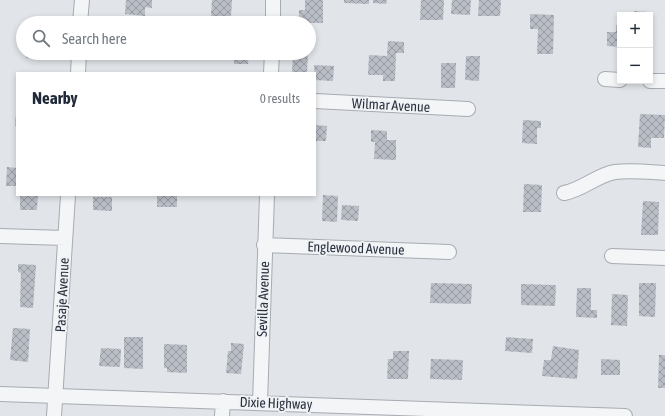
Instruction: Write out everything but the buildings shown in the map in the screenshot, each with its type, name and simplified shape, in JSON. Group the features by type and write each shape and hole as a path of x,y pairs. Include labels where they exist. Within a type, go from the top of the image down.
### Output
{"street":[{"path":"81,16 82,0"},
{"path":"273,4 273,16"},
{"path":"78,72 79,60"},
{"path":"271,72 272,60"},
{"path":"605,79 617,80"},
{"path":"653,81 665,82"},
{"name":"Wilmar Avenue","path":"316,101 468,109"},
{"path":"564,193 571,192 580,186 615,172 665,173"},
{"name":"Pasaje Avenue","path":"54,416 68,196"},
{"name":"Sevilla Avenue","path":"260,402 264,245 267,196"},
{"path":"0,236 65,238"},
{"name":"Englewood Avenue","path":"264,245 448,252"},
{"path":"612,256 665,258"},
{"name":"Dixie Highway","path":"0,394 260,402 386,411 625,416"},
{"path":"222,416 223,401"}]}
